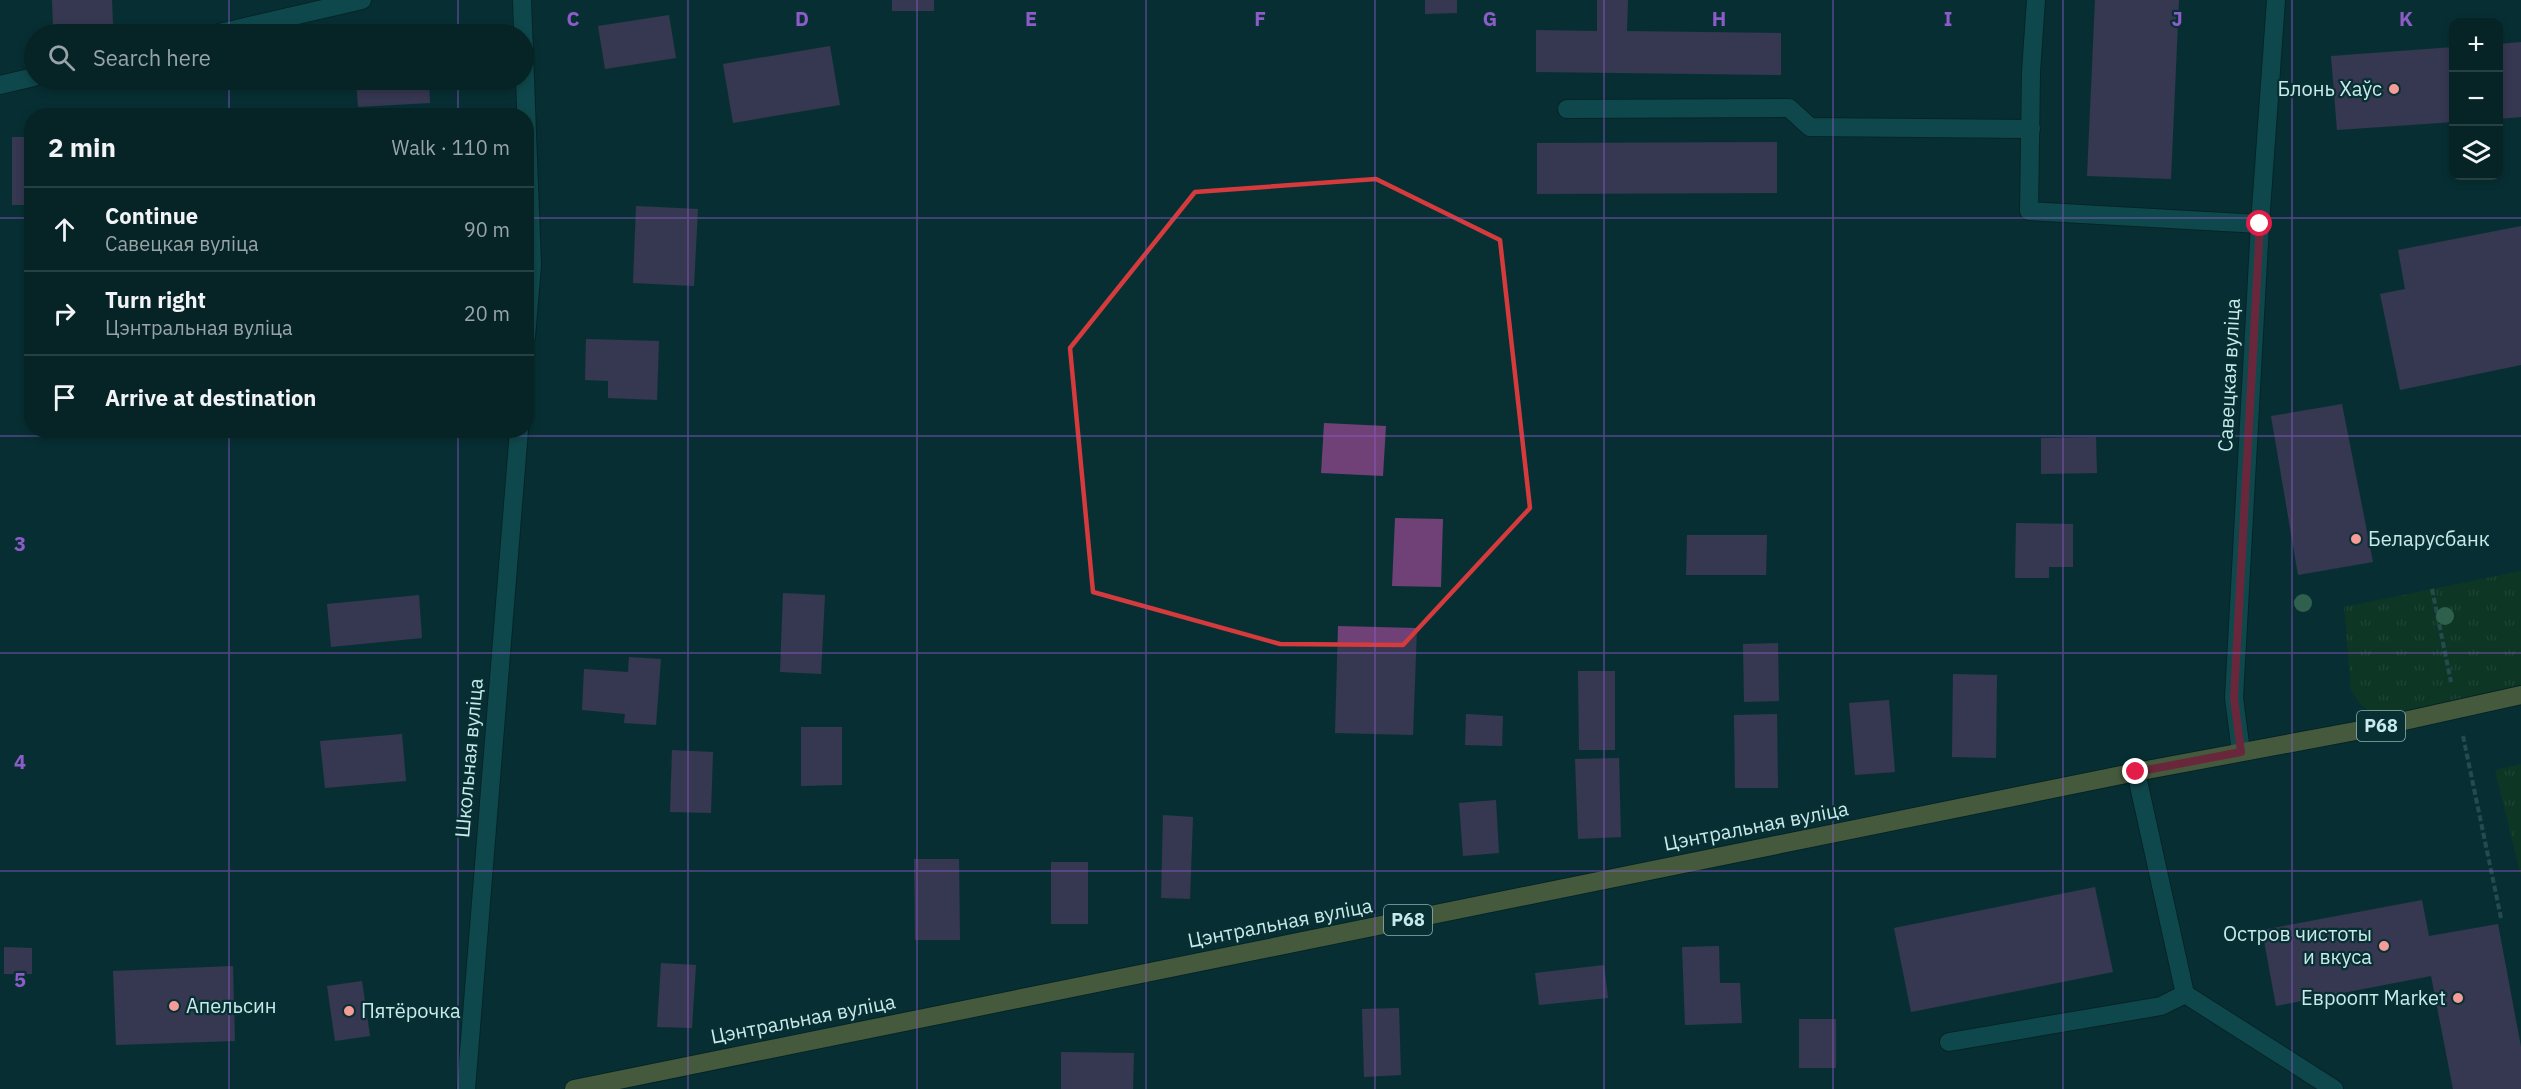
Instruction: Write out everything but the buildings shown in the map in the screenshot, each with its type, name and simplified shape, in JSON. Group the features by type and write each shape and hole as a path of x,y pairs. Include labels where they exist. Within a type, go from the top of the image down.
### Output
{"main road":[{"name":"Р68","path":"2241,752 2521,695"},
{"name":"Цэнтральная вуліца","path":"574,1089 2241,752"}],"street":[{"path":"258,24 362,0"},
{"path":"522,0 523,24"},
{"path":"2036,0 2030,211 2260,224"},
{"name":"Савецкая вуліца","path":"2241,752 2234,698 2260,224 2276,0"},
{"path":"0,85 24,79"},
{"path":"525,90 526,108"},
{"path":"1567,109 1789,108 1810,127 2031,129"},
{"name":"Школьная вуліца","path":"466,1089 518,438"},
{"path":"2136,772 2185,994 2334,1089"},
{"path":"1949,1042 2161,1006 2185,994"}],"path":[{"path":"2432,589 2501,918"}],"highlighted area":[{"path":"1376,179 1500,240 1530,508 1403,645 1280,644 1093,592 1070,348 1195,192"}],"green space":[{"path":"2521,571 2521,685 2379,717 2361,705 2351,690 2344,607"},
{"path":"2521,764 2521,876 2495,770"}],"place":[{"name":"Блонь Хаўс","path":"2394,89"},
{"name":"Беларусбанк","path":"2356,539"},
{"name":"Остров чистоты и вкуса","path":"2384,946"},
{"name":"Евроопт Market","path":"2458,998"},
{"name":"Апельсин","path":"174,1006"},
{"name":"Пятёрочка","path":"349,1011"}],"route":[{"path":"2136,772 2241,752 2234,698 2260,224"}]}
